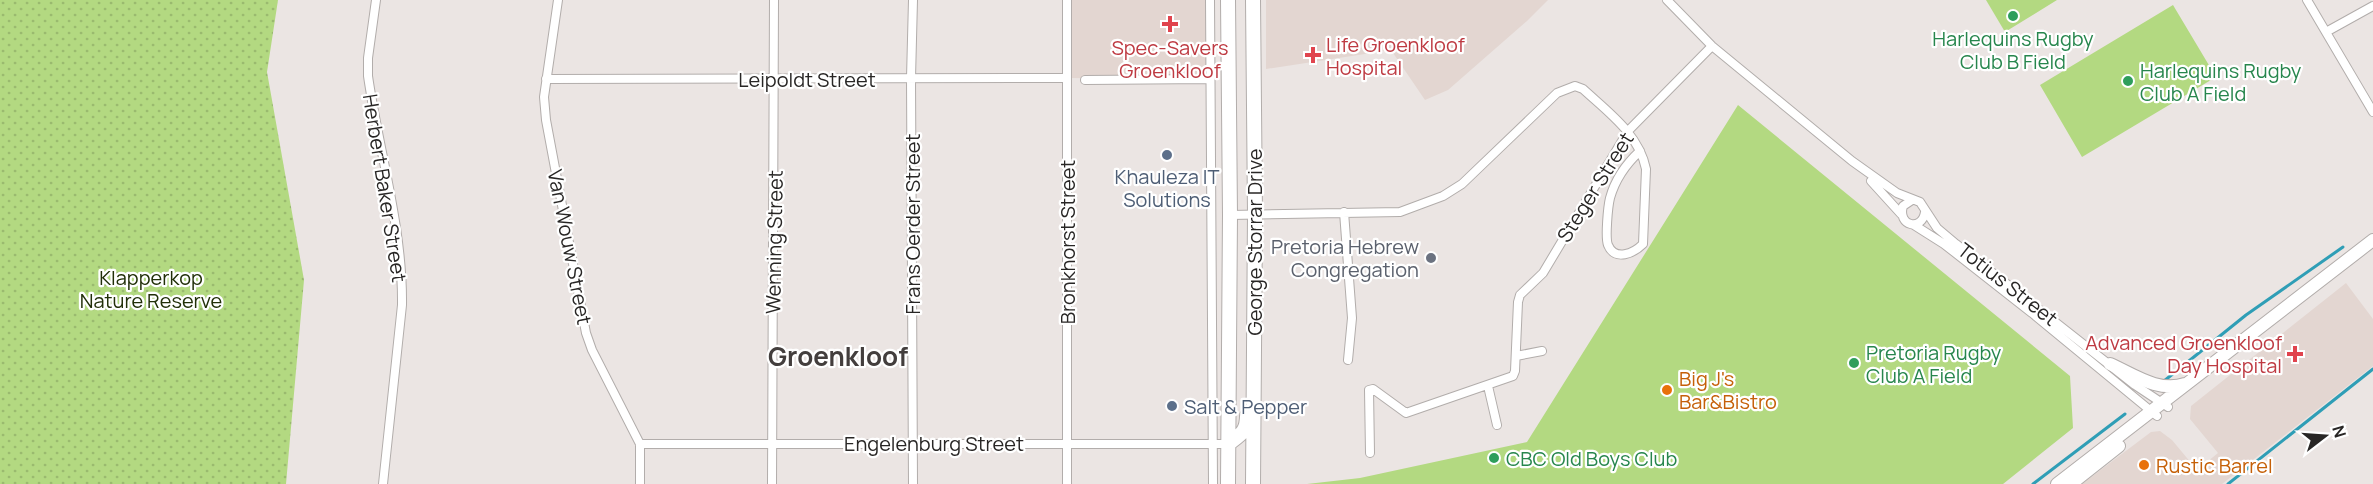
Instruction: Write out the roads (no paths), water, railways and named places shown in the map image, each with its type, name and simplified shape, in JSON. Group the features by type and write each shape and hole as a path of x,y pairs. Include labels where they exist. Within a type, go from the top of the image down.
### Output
{"main road":[{"name":"George Storrar Drive","path":"1228,0 1230,215 1228,484"},
{"name":"George Storrar Drive","path":"1253,0 1255,214 1253,484"},
{"path":"2165,405 2193,380 2373,240"},
{"path":"2057,484 2373,249"},
{"path":"1228,444 1247,428 1247,364 1254,345"},
{"path":"2110,364 2156,385 2176,386 2193,380"},
{"path":"2071,484 2154,413"},
{"path":"1228,444 1244,449 1253,460"}],"street":[{"name":"Herbert Baker Street","path":"376,0 368,57 368,76 399,249 402,279 402,304 383,484"},
{"name":"Van Wouw Street","path":"558,0 544,97 546,120 586,333 592,350 640,444 640,484"},
{"name":"Wenning Street","path":"772,484 774,0"},
{"name":"Frans Oerder Street","path":"913,0 911,78 913,484"},
{"name":"Bronkhorst Street","path":"1067,0 1067,484"},
{"path":"1210,0 1213,484"},
{"name":"Totius Street","path":"1666,0 1712,46 1852,161 1889,189 1923,205 1943,233 2134,385 2165,405"},
{"path":"2307,0 2373,112"},
{"path":"2326,32 2373,6"},
{"name":"Steger Street","path":"1516,356 1520,295 1539,278 1628,131 1712,46"},
{"name":"Leipoldt Street","path":"546,79 1067,78"},
{"path":"1085,80 1210,79"},
{"path":"1230,215 1400,212 1452,192 1557,93 1575,86 1583,89 1636,140 1640,151 1646,169 1643,244 1632,253 1624,255 1612,251 1608,246 1610,199 1630,160 1640,151"},
{"name":"Totius Street","path":"1852,161 1901,214"},
{"path":"1912,200 1905,203 1901,214 1904,221 1914,225 1924,219 1926,212"},
{"path":"1344,212 1352,318 1348,360"},
{"name":"Totius Street","path":"1914,225 1944,244 2154,413"},
{"path":"1370,453 1369,390 1373,389 1406,413 1513,376 1516,356 1542,351"},
{"path":"1488,386 1497,425"},
{"name":"Engelenburg Street","path":"640,444 1228,444"}],"waterway":[{"path":"2164,381 2246,315 2343,247"},
{"path":"2228,484 2373,369"},
{"path":"2033,484 2125,414"}],"place":[{"name":"Harlequins Rugby Club B Field","path":"2013,16"},
{"name":"Spec-Savers Groenkloof","path":"1170,24"},
{"name":"Life Groenkloof Hospital","path":"1313,55"},
{"name":"Harlequins Rugby Club A Field","path":"2128,81"},
{"name":"Khauleza IT Solutions","path":"1167,155"},
{"name":"Pretoria Hebrew Congregation","path":"1431,258"},
{"name":"Advanced Groenkloof Day Hospital","path":"2295,354"},
{"name":"Pretoria Rugby Club A Field","path":"1854,363"},
{"name":"Big J's Bar&Bistro","path":"1667,390"},
{"name":"Salt & Pepper","path":"1172,406"},
{"name":"CBC Old Boys Club","path":"1494,458"},
{"name":"Rustic Barrel","path":"2144,465"}],"district":[{"name":"Groenkloof","path":"838,356"}],"park label":[{"name":"Klapperkop Nature Reserve","path":"151,288"}]}
